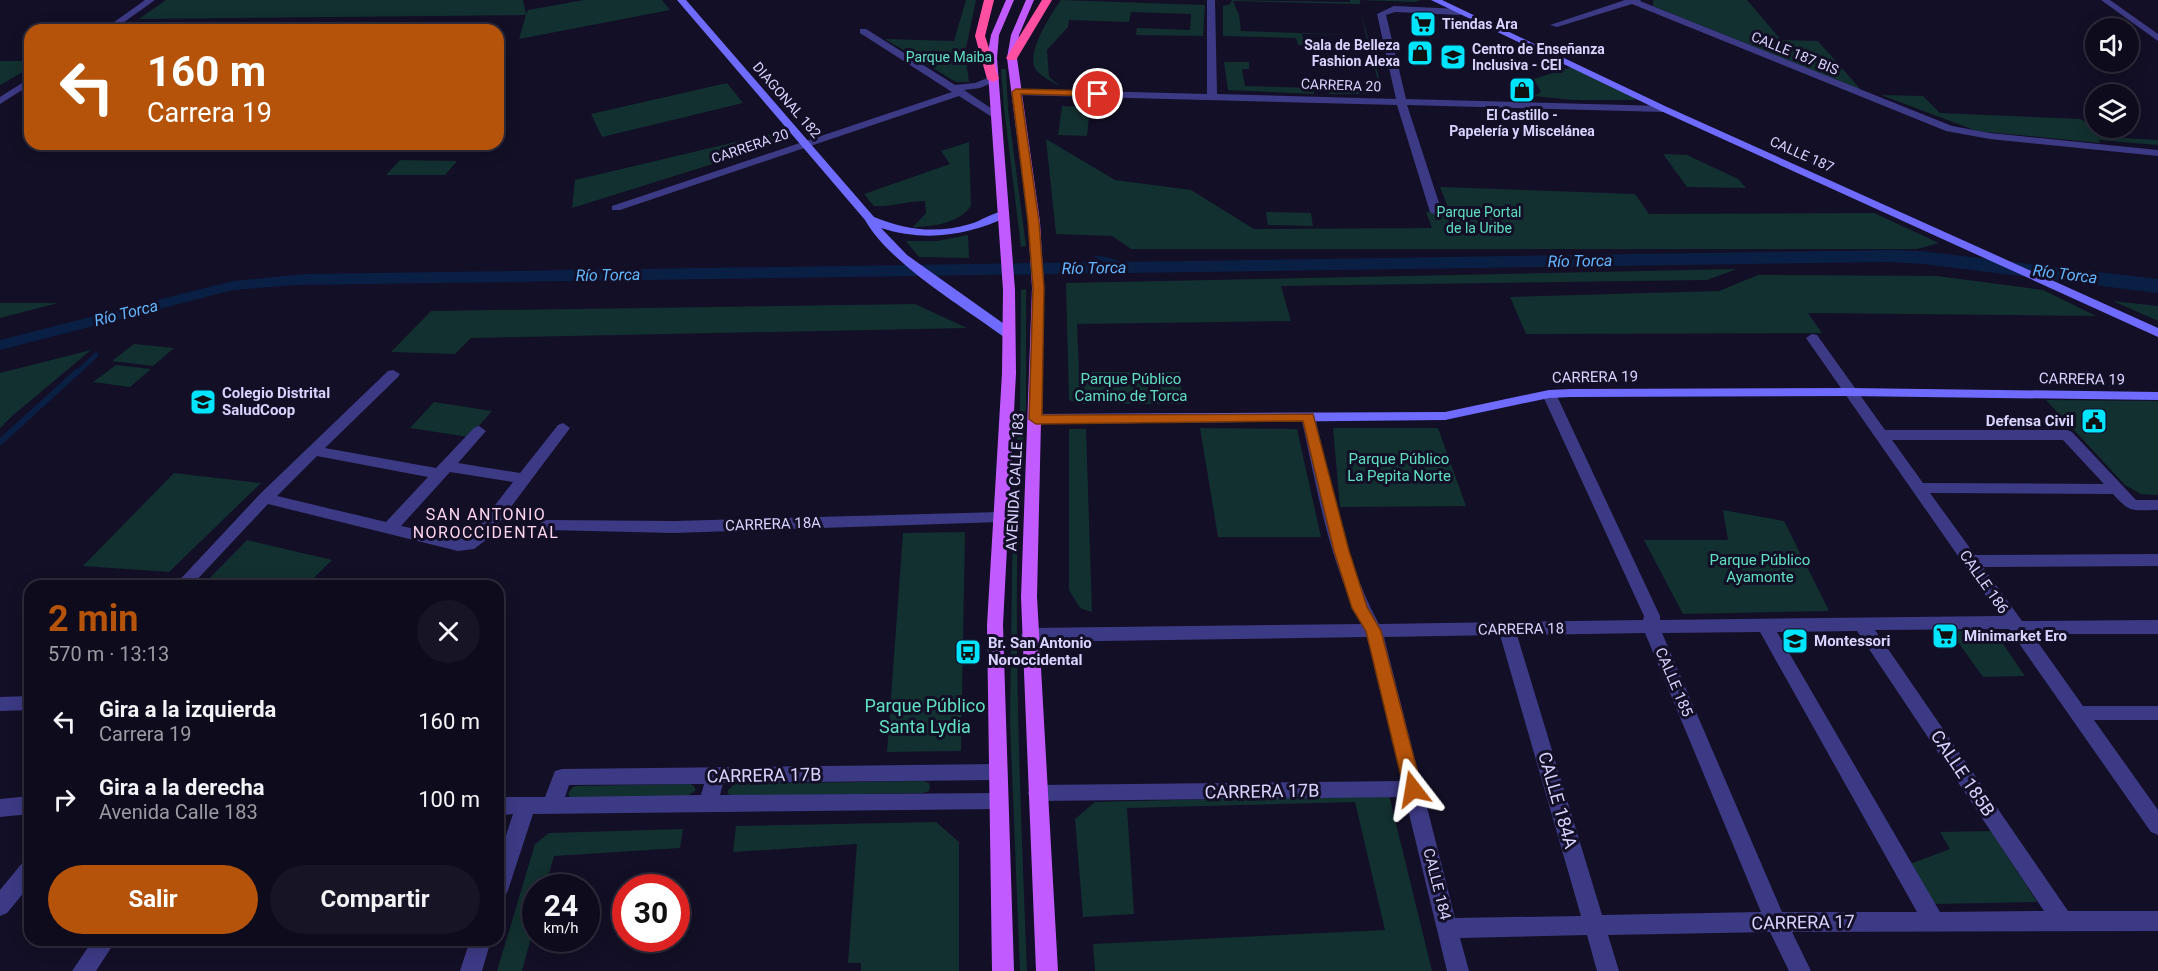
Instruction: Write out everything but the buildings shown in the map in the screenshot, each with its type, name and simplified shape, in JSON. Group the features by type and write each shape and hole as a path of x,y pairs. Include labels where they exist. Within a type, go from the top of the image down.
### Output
{"highway":[{"path":"989,0 980,36 993,79"},
{"path":"1012,58 1047,0"}],"main road":[{"name":"AVENIDA CALLE 183","path":"1003,971 995,637 1010,334 1008,255 993,79 995,35 1010,0"},
{"name":"AVENIDA CALLE 183","path":"1030,0 1015,35 1012,58 1036,254 1038,288 1036,419 1029,547 1030,635 1047,971"}],"street":[{"path":"116,24 151,0"},
{"name":"DIAGONAL 182","path":"681,0 870,219 882,238 903,258 1010,334"},
{"path":"1211,0 1212,97"},
{"path":"1413,10 1430,8 1436,4 1435,0"},
{"name":"CALLE 187","path":"1435,0 1664,109 2158,333"},
{"path":"1554,25 1633,0"},
{"name":"CALLE 187 BIS","path":"1633,0 1950,129 1990,136 2158,153"},
{"path":"2104,0 2158,38"},
{"path":"1436,212 1402,102 1381,14 1392,9 1460,12"},
{"path":"863,31 996,115"},
{"name":"CARRERA 20","path":"616,207 993,79"},
{"path":"0,101 24,85"},
{"path":"0,91 16,91"},
{"name":"CARRERA 20","path":"1016,92 1664,109"},
{"name":"DIAGONAL 182","path":"870,219 892,228 935,233 978,226 1005,214"},
{"name":"CALLE 186","path":"1812,338 2014,625 2154,816"},
{"path":"188,580 265,498 393,374"},
{"name":"CARRERA 19","path":"1036,419 1444,416 1549,394 1849,392 2158,396"},
{"name":"CALLE 185","path":"1549,394 1652,616 1650,627 1776,922 1800,971"},
{"name":"CALLE 184","path":"1308,417 1342,551 1360,608 1374,631 1458,971"},
{"path":"265,498 458,545 468,545 481,535 563,428"},
{"path":"390,528 479,431"},
{"path":"1879,435 2067,435 2132,505 2158,505"},
{"path":"314,451 444,470 523,478"},
{"path":"1917,488 2117,489"},
{"name":"CARRERA 18A","path":"547,525 674,527 1000,517"},
{"path":"1969,561 2158,560"},
{"name":"CARRERA 18","path":"1030,635 1862,624 2158,627"},
{"name":"CALLE 185B","path":"1862,624 2063,922"},
{"path":"1765,625 1933,920"},
{"name":"CALLE 184A","path":"1508,629 1608,971"},
{"path":"0,704 24,703"},
{"path":"2077,713 2158,713"},
{"name":"CARRERA 17B","path":"552,805 562,777 997,772"},
{"path":"709,804 715,776"},
{"name":"CARRERA 17B","path":"1038,793 1413,789"},
{"name":"CARRERA 17B","path":"504,806 998,801"},
{"path":"0,808 24,806"},
{"path":"504,872 526,806"},
{"path":"0,906 24,876"},
{"name":"CARRERA 17","path":"1448,928 1933,920 2158,921"},
{"path":"83,971 102,946"},
{"path":"471,971 479,946"}],"green space":[{"path":"166,0 523,0 526,14 528,10 584,0 662,0 670,10 519,39 526,15 139,19"},
{"name":"Parque Maiba","path":"966,0 976,0 965,53 969,82 956,82 885,39 954,41"},
{"path":"1061,0 1205,5 1203,36 1136,35 1137,28 1190,30 1191,14 1131,12 1129,22 1069,20 1068,27 1047,50 1049,77 1060,86 1038,73 1034,63 1034,54 1041,34"},
{"path":"1232,0 1350,2 1350,0 1360,0 1360,4 1233,1 1239,15 1241,31 1354,35 1302,34 1304,44 1368,45 1361,13 1383,92 1378,94 1329,94 1328,90 1381,92 1369,47 1298,45 1296,38 1223,36 1223,6 1230,4"},
{"path":"1360,0 1421,0 1414,2"},
{"path":"1653,0 1747,0 1781,40 1818,41 1861,90 1653,6"},
{"path":"0,61 24,61 24,71 0,85"},
{"path":"1224,62 1249,62 1249,69 1242,69 1245,86 1313,88 1314,94 1228,90"},
{"path":"1572,67 1634,97 1635,100 1573,100 1534,96 1541,92 1534,79"},
{"path":"1001,69 1006,69 1008,109 1026,246 1021,247 1004,108"},
{"path":"727,83 743,103 602,137 591,114"},
{"path":"1881,95 1923,96 1940,113 2081,119 2085,122 2085,138 2158,140 2158,145 2099,140 2100,143 1977,131"},
{"path":"1062,106 1090,107 1087,136 1058,135"},
{"path":"769,134 777,144 572,208 575,180"},
{"name":"Parque Portal de la Uribe","path":"1046,139 1115,180 1191,190 1254,229 1432,228 1426,212 1449,210 1440,187 1635,194 1649,214 1874,213 1939,243 1917,249 1131,249 1112,236 1056,234"},
{"path":"969,142 971,206 953,220 937,225 913,227 926,213 925,201 874,206 864,194 950,164 941,151"},
{"path":"1663,154 1687,155 1738,179 1746,188 1687,187"},
{"path":"400,160 457,161 445,175 386,175"},
{"path":"1266,212 1311,213 1313,226 1268,225"},
{"path":"968,235 969,258 919,257 906,241 937,241"},
{"name":"Parque Público Camino de Torca","path":"1737,269 1707,280 1281,286 1291,321 1077,324 1079,372 1180,372 1183,404 1081,404 1069,400 1066,283"},
{"path":"1758,275 1937,276 2043,290 2096,316 1808,313 1822,333 1526,334 1510,297 1719,291"},
{"path":"1026,289 1026,405 1020,479 1014,479 1020,406 1021,290"},
{"path":"2113,301 2158,306 2158,321"},
{"path":"0,303 58,303 0,318"},
{"path":"915,304 967,328 471,338 455,354 391,352 431,311"},
{"path":"134,344 174,348 153,366 112,361"},
{"path":"91,350 11,417 0,428 0,373"},
{"path":"116,365 151,369 130,387 93,382"},
{"path":"2046,400 2158,401 2158,495 2141,494 2125,485"},
{"path":"434,402 492,411 469,437 410,428"},
{"name":"Parque Público La Pepita Norte","path":"1200,428 1297,429 1321,537 1218,537"},
{"name":"Parque Público La Pepita Norte","path":"1333,428 1438,428 1466,506 1340,507"},
{"path":"1069,429 1086,429 1092,612 1080,608 1069,590"},
{"path":"174,473 261,483 169,572 83,566"},
{"path":"1013,506 1018,506 1020,797 1027,971 1020,971 1010,722"},
{"name":"Parque Público Ayamonte","path":"1723,510 1784,521 1829,611 1683,614 1644,540 1728,540"},
{"name":"Parque Público Santa Lydia","path":"965,532 961,751 887,752 903,533"},
{"path":"247,540 332,560 312,580 208,580"},
{"path":"1950,631 1994,631 2025,676 1983,677"},
{"path":"924,781 929,783 930,787 929,791 923,793 733,796 728,794 728,790 735,784"},
{"path":"690,784 696,790 686,797 570,797 568,794 576,786"},
{"path":"1389,795 1432,971 1095,971 1093,944 1385,930 1355,802 1127,808 1134,914 1083,917 1075,819 1095,802"},
{"path":"936,822 959,842 959,971 861,971 861,963 848,963 857,844 733,852 736,826"},
{"path":"683,829 680,848 554,856 549,874 526,874 535,844 549,833"},
{"path":"1991,831 2037,902 1935,904 1910,864 1950,849 1940,832"},
{"path":"522,887 522,952 527,952 522,971 497,971"}],"water":[{"name":"Río Torca","path":"1920,251 2158,279 2158,293 1923,264 1890,262 295,285 233,290 0,350 0,340 201,289 234,281 305,274 1103,262 1093,256 1107,257 1120,262"}],"waterway":[{"path":"76,374 96,355"},
{"path":"0,442 77,372"}],"place":[{"name":"Tiendas Ara","path":"1423,24"},
{"name":"Sala de Belleza Fashion Alexa","path":"1420,53"},
{"name":"Centro de Enseñanza Inclusiva - CEI","path":"1453,57"},
{"name":"El Castillo - Papelería y Miscelánea","path":"1522,90"},
{"name":"Colegio Distrital SaludCoop","path":"203,402"},
{"name":"Defensa Civil","path":"2094,421"},
{"name":"Minimarket Ero","path":"1945,636"},
{"name":"Montessori","path":"1795,641"},
{"name":"Br. San Antonio Noroccidental","path":"968,652"}],"district":[{"name":"SAN ANTONIO NOROCCIDENTAL","path":"486,523"}],"route":[{"path":"1098,94 1016,92 1034,222 1038,288 1036,419 1308,417 1342,551 1360,608 1374,631 1413,789"}]}
